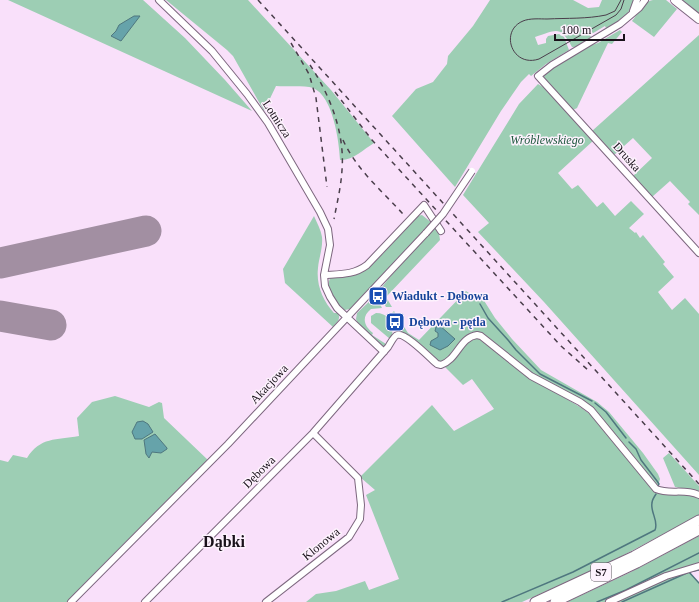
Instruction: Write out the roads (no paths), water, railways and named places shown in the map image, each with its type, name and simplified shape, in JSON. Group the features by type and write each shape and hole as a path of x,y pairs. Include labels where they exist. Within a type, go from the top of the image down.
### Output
{"highway":[{"name":"S7","path":"535,602 614,566 699,520"},
{"name":"S7","path":"555,602 637,563 699,530"}],"main road":[{"path":"674,1 699,19"}],"street":[{"name":"Lotnicza","path":"159,0 212,51 247,94 275,136 320,212 328,229 330,245 324,275"},
{"path":"633,11 637,0"},
{"path":"633,11 639,8 645,0"},
{"name":"Druska","path":"633,11 620,24 552,65 538,76 699,253"},
{"name":"Akacjowa","path":"71,602 228,444 347,318 443,214 472,171"},
{"path":"384,352 335,305 330,297 324,275 347,274 361,270 424,205 441,231"},
{"name":"Dębowa","path":"145,602 313,434 384,352 395,336 401,335 410,340 437,364 441,365 448,361 472,335 481,336 531,376 580,402 591,410 656,488 661,491 685,491 699,495"},
{"name":"Klonowa","path":"266,602 348,537 360,519 362,505 358,478 313,434"},
{"path":"609,602 666,576 699,566"}],"waterway":[{"path":"480,304 488,318 516,350 540,374 592,401"},
{"path":"595,403 606,412 626,438"},
{"path":"629,442 636,449 641,460 659,484 658,486"},
{"path":"502,602 573,572 655,530 656,523 652,510 652,501 656,494"},
{"path":"597,602 626,590 699,553"},
{"path":"622,602 689,572 699,570"},
{"path":"689,572 699,583"}],"tram line":[{"path":"621,0 615,11 606,15 584,18 532,19 523,21 516,26 512,32 510,40 512,47 516,54 522,58 530,60 539,59 616,15 621,9 624,0"}],"railway":[{"path":"258,0 699,484"},
{"path":"291,43 309,74 316,98 327,187"},
{"path":"310,65 330,102 335,115 341,142 341,176 334,219"},
{"path":"335,92 372,140 561,346 588,370"},
{"path":"343,140 348,151 362,170 403,214"}],"place":[{"name":"Wiadukt - Dębowa","path":"378,296"},
{"name":"Dębowa - pętla","path":"395,322"}],"district":[{"name":"Dąbki","path":"224,541"}],"park label":[{"name":"Wróblewskiego","path":"547,140"}]}
